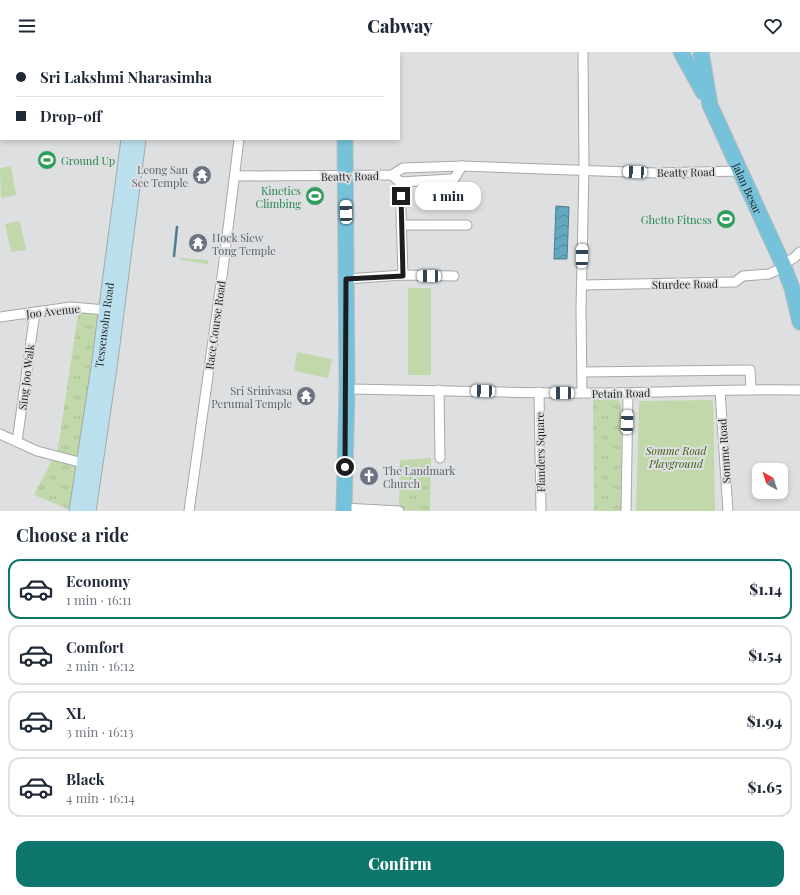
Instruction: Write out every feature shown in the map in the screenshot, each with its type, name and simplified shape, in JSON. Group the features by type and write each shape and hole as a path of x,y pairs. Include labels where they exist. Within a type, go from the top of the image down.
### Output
{"main road":[{"path":"681,52 710,105"},
{"name":"Jalan Besar","path":"701,52 710,105 765,222 783,265 792,288 800,322"},
{"path":"344,510 347,389 345,140"}],"street":[{"path":"582,393 584,169 583,52"},
{"name":"Tessensohn Road","path":"76,511 106,310 128,140"},
{"name":"Tessensohn Road","path":"89,511 109,375 139,140"},
{"name":"Race Course Road","path":"189,511 236,176 239,140"},
{"path":"392,175 400,182 451,180 454,179 462,166"},
{"name":"Beatty Road","path":"236,176 392,175 403,168 462,166 584,169 656,173 740,171"},
{"path":"400,182 403,276"},
{"path":"401,224 466,224"},
{"name":"Sturdee Road","path":"582,285 735,282 743,276 769,274 794,258 800,252"},
{"path":"346,279 403,276 454,276"},
{"name":"Joo Avenue","path":"0,317 71,307 106,310"},
{"name":"Sing Joo Walk","path":"17,442 35,312"},
{"name":"Petain Road","path":"582,372 750,370 751,389"},
{"name":"Petain Road","path":"347,389 582,393 720,391 751,389 800,390"},
{"path":"439,390 440,458"},
{"name":"Somme Road","path":"720,391 728,511"},
{"name":"Flanders Square","path":"539,392 541,511"},
{"path":"626,511 628,393"},
{"path":"0,434 38,452 82,463"},
{"path":"344,510 399,511"}],"green space":[{"path":"11,166 16,195 1,198 0,168"},
{"path":"20,221 26,250 11,252 5,224"},
{"path":"181,258 208,260 208,264 180,260"},
{"path":"408,288 431,288 431,375 408,375"},
{"path":"79,308 106,310 73,511 34,495 58,448"},
{"path":"297,352 332,359 328,378 294,371"},
{"path":"593,398 617,398 621,405 622,511 594,511"},
{"name":"Somme Road Playground","path":"713,400 715,511 636,511 639,401"},
{"path":"431,458 430,511 399,510 400,460"}],"water":[{"path":"556,206 569,207 567,259 554,259"}],"waterway":[{"path":"174,256 177,227"}],"place":[{"name":"Ground Up","path":"47,160"},
{"name":"Leong San See Temple","path":"202,175"},
{"name":"Kinetics Climbing","path":"315,196"},
{"name":"Ghetto Fitness","path":"726,219"},
{"name":"Hock Siew Tong Temple","path":"198,243"},
{"name":"Sri Srinivasa Perumal Temple","path":"306,396"},
{"name":"The Landmark Church","path":"369,476"}],"route":[{"path":"345,467 347,389 346,279 403,276 401,196"}]}
